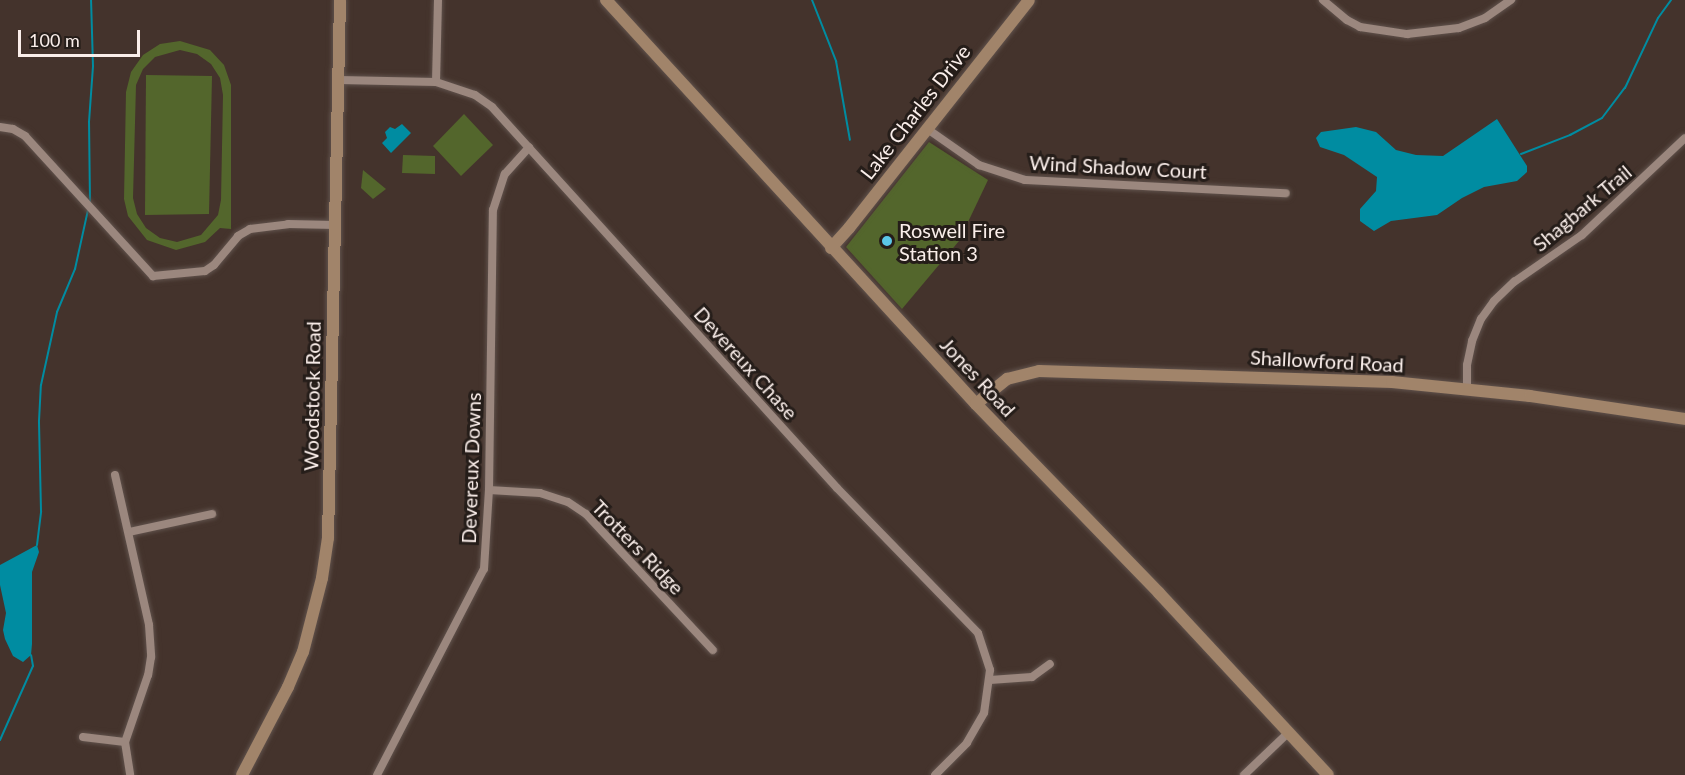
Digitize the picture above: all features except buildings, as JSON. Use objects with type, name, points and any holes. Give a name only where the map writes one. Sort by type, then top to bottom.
[{"type":"street","name":"Woodstock Road","points":[[242,775],[288,687],[303,652],[322,578],[328,538],[340,0]]},
{"type":"street","points":[[436,82],[438,0]]},
{"type":"street","name":"Jones Road","points":[[606,0],[976,404],[1159,593],[1328,775]]},
{"type":"street","name":"Lake Charles Drive","points":[[831,248],[1029,0]]},
{"type":"street","points":[[1323,0],[1347,20],[1360,27],[1407,34],[1459,28],[1485,18],[1511,0]]},
{"type":"street","name":"Devereux Chase","points":[[339,80],[436,82],[475,95],[492,107],[837,488],[978,633],[987,656],[990,680],[987,704],[978,727],[967,743],[935,775]]},
{"type":"street","points":[[0,127],[13,129],[24,136],[153,276],[205,271],[214,265],[238,236],[250,229],[288,224],[336,225]]},
{"type":"street","name":"Wind Shadow Court","points":[[926,128],[979,165],[1025,180],[1286,192]]},
{"type":"street","name":"Shagbark Trail","points":[[1467,389],[1467,365],[1472,341],[1481,319],[1496,298],[1514,282],[1582,235],[1685,138]]},
{"type":"street","name":"Devereux Downs","points":[[377,775],[484,568],[489,490],[493,210],[505,174],[529,147]]},
{"type":"street","name":"Shallowford Road","points":[[976,404],[1007,379],[1039,371],[1322,378],[1467,389],[1685,419]]},
{"type":"street","points":[[115,475],[149,626],[151,657],[148,675],[124,742],[130,775]]},
{"type":"street","name":"Trotters Ridge","points":[[489,490],[540,493],[568,502],[586,514],[713,650]]},
{"type":"street","points":[[129,532],[212,514]]},
{"type":"street","points":[[990,680],[1032,677],[1050,664]]},
{"type":"street","points":[[1244,775],[1289,732]]},
{"type":"street","points":[[83,737],[124,742]]},
{"type":"green space","points":[[180,41],[210,50],[224,65],[231,85],[231,229],[220,228],[205,242],[176,250],[147,240],[128,216],[124,199],[126,92],[131,72],[143,55],[160,44]],"holes":[[[180,50],[197,54],[211,64],[220,78],[223,95],[221,200],[218,215],[201,235],[177,242],[160,238],[146,228],[137,214],[133,198],[136,85],[143,69],[155,57]]]},
{"type":"green space","points":[[146,75],[212,76],[209,214],[145,215]]},
{"type":"green space","points":[[464,114],[493,145],[461,176],[433,146]]},
{"type":"green space","points":[[929,142],[988,180],[959,241],[902,309],[846,247]]},
{"type":"green space","points":[[403,155],[435,156],[435,174],[402,173]]},
{"type":"green space","points":[[363,170],[386,189],[373,199],[361,188]]},
{"type":"water","points":[[1497,119],[1527,166],[1527,172],[1517,181],[1484,187],[1462,198],[1437,215],[1391,221],[1374,231],[1360,221],[1360,209],[1376,191],[1377,177],[1344,155],[1320,147],[1316,138],[1321,132],[1356,127],[1376,132],[1396,150],[1416,155],[1443,156]]},
{"type":"water","points":[[402,124],[411,133],[391,153],[382,143],[387,138],[385,132],[390,127],[395,129]]},
{"type":"water","points":[[37,545],[39,552],[32,572],[31,655],[23,662],[13,656],[5,639],[3,630],[6,613],[0,585],[0,565]]},
{"type":"waterway","points":[[90,202],[89,122],[93,66],[91,0]]},
{"type":"waterway","points":[[812,0],[836,61],[850,140]]},
{"type":"waterway","points":[[1521,154],[1570,135],[1602,118],[1625,88],[1658,18],[1671,0]]},
{"type":"waterway","points":[[37,545],[41,511],[39,421],[41,385],[57,312],[75,269],[88,210]]},
{"type":"waterway","points":[[0,740],[33,666],[31,655]]},
{"type":"place","name":"Roswell Fire Station 3","points":[[887,241]]}]
